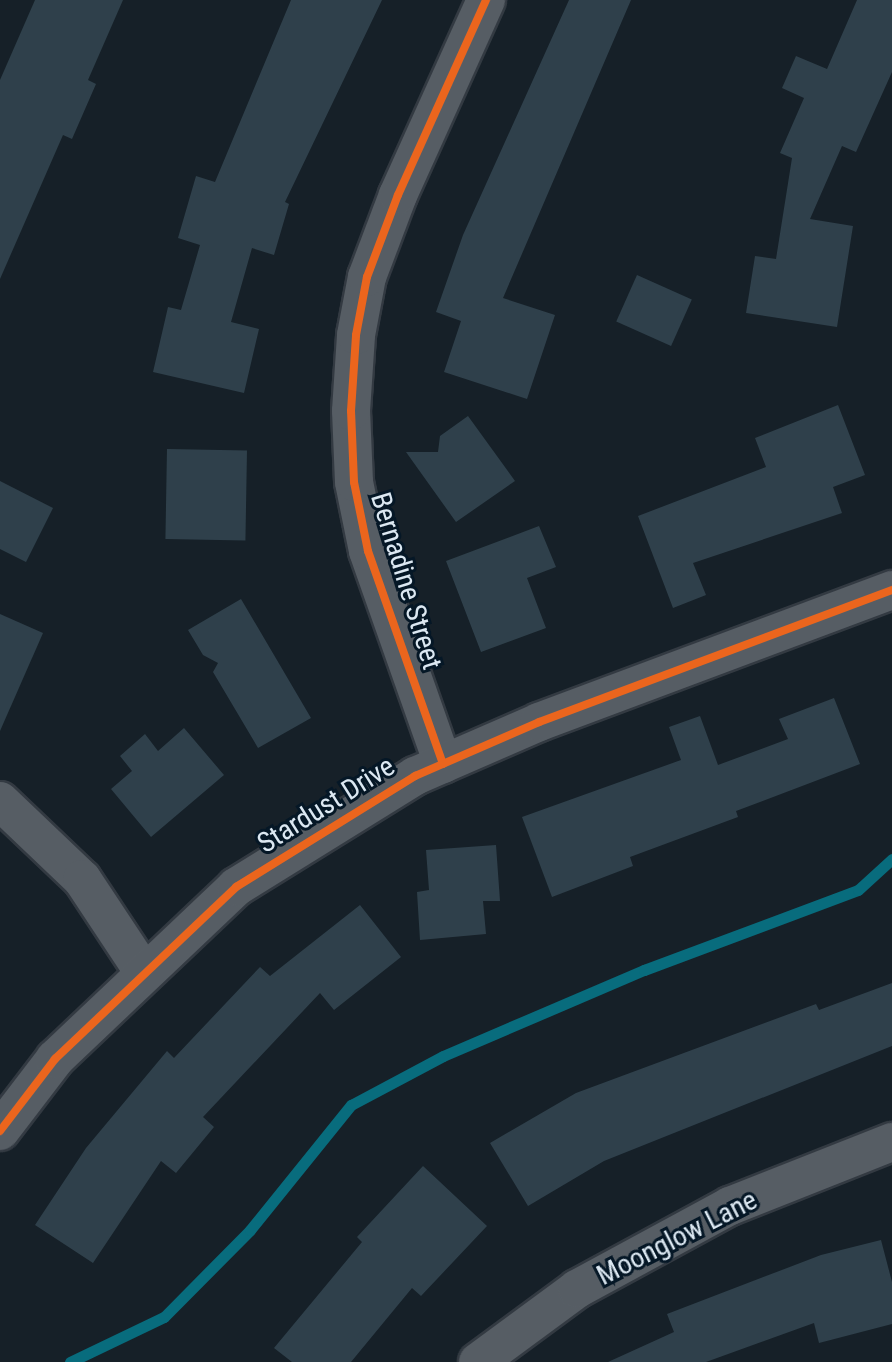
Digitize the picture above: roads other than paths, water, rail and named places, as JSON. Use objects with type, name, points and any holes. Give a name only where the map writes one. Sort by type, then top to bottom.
[{"type":"street","name":"Bernadine Street","points":[[443,764],[368,551],[354,482],[351,411],[356,335],[367,277],[398,195],[486,0]]},
{"type":"street","name":"Stardust Drive","points":[[0,1131],[55,1059],[143,971],[236,887],[415,776],[539,722],[892,590]]},
{"type":"street","points":[[0,801],[82,879],[143,971]]},
{"type":"street","name":"Moonglow Lane","points":[[478,1362],[577,1289],[730,1206],[892,1142]]},
{"type":"waterway","points":[[70,1362],[164,1317],[250,1230],[351,1105],[443,1056],[644,970],[858,890],[892,859]]}]
